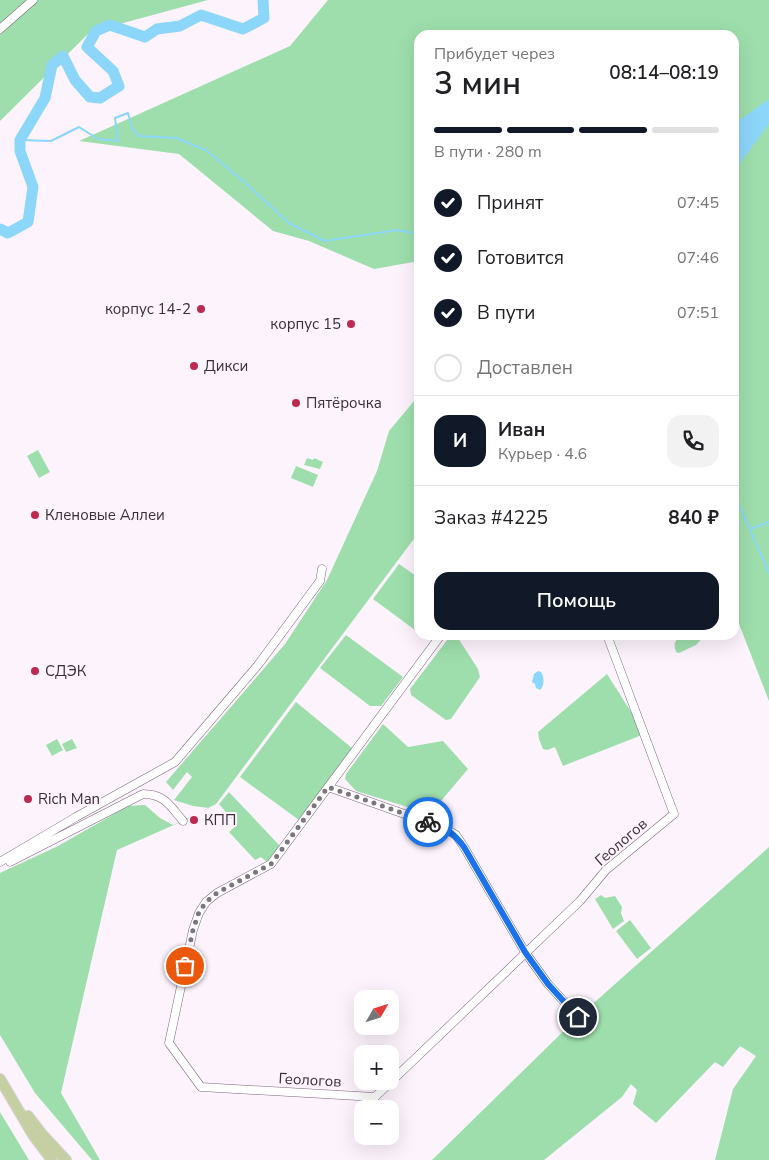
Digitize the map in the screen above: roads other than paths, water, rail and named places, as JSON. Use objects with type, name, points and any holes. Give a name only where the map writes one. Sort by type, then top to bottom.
[{"type":"main road","points":[[0,1079],[33,1136],[52,1160]]},
{"type":"main road","points":[[6,1089],[40,1133],[66,1160]]},
{"type":"street","points":[[0,29],[34,0]]},
{"type":"street","points":[[0,862],[84,812],[175,762],[258,665],[320,581],[322,569]]},
{"type":"street","name":"Геологов","points":[[437,640],[271,864],[217,893],[206,902],[199,912],[193,930],[169,1043],[201,1087],[375,1097],[580,901],[606,870],[674,814],[609,640]]},
{"type":"street","points":[[328,787],[444,828],[456,835],[525,952],[548,984],[578,1017]]},
{"type":"street","points":[[8,858],[10,862],[143,794],[154,794],[162,798],[183,821]]},
{"type":"water","points":[[769,99],[769,124],[739,164],[739,120]]},
{"type":"water","points":[[538,671],[541,672],[543,678],[543,686],[540,690],[532,682],[534,674]]},
{"type":"waterway","points":[[0,229],[8,233],[28,222],[33,187],[20,151],[20,140],[45,98],[52,65],[63,56],[75,80],[90,97],[100,98],[119,86],[113,71],[87,47],[96,31],[110,25],[145,37],[157,29],[180,26],[201,15],[243,29],[264,18],[263,0]]},
{"type":"waterway","points":[[20,140],[51,141],[79,127],[98,139],[118,141],[115,118],[128,113],[132,128],[139,136],[176,138],[206,150],[289,223],[325,241],[397,230],[414,233]]},
{"type":"waterway","points":[[739,504],[769,573]]},
{"type":"waterway","points":[[750,529],[769,522]]},
{"type":"place","name":"корпус 14-2","points":[[201,309]]},
{"type":"place","name":"корпус 15","points":[[351,324]]},
{"type":"place","name":"Дикси","points":[[194,366]]},
{"type":"place","name":"Пятёрочка","points":[[296,403]]},
{"type":"place","name":"Кленовые Аллеи","points":[[35,515]]},
{"type":"place","name":"СДЭК","points":[[35,671]]},
{"type":"place","name":"Rich Man","points":[[28,799]]},
{"type":"place","name":"КПП","points":[[194,820]]}]
